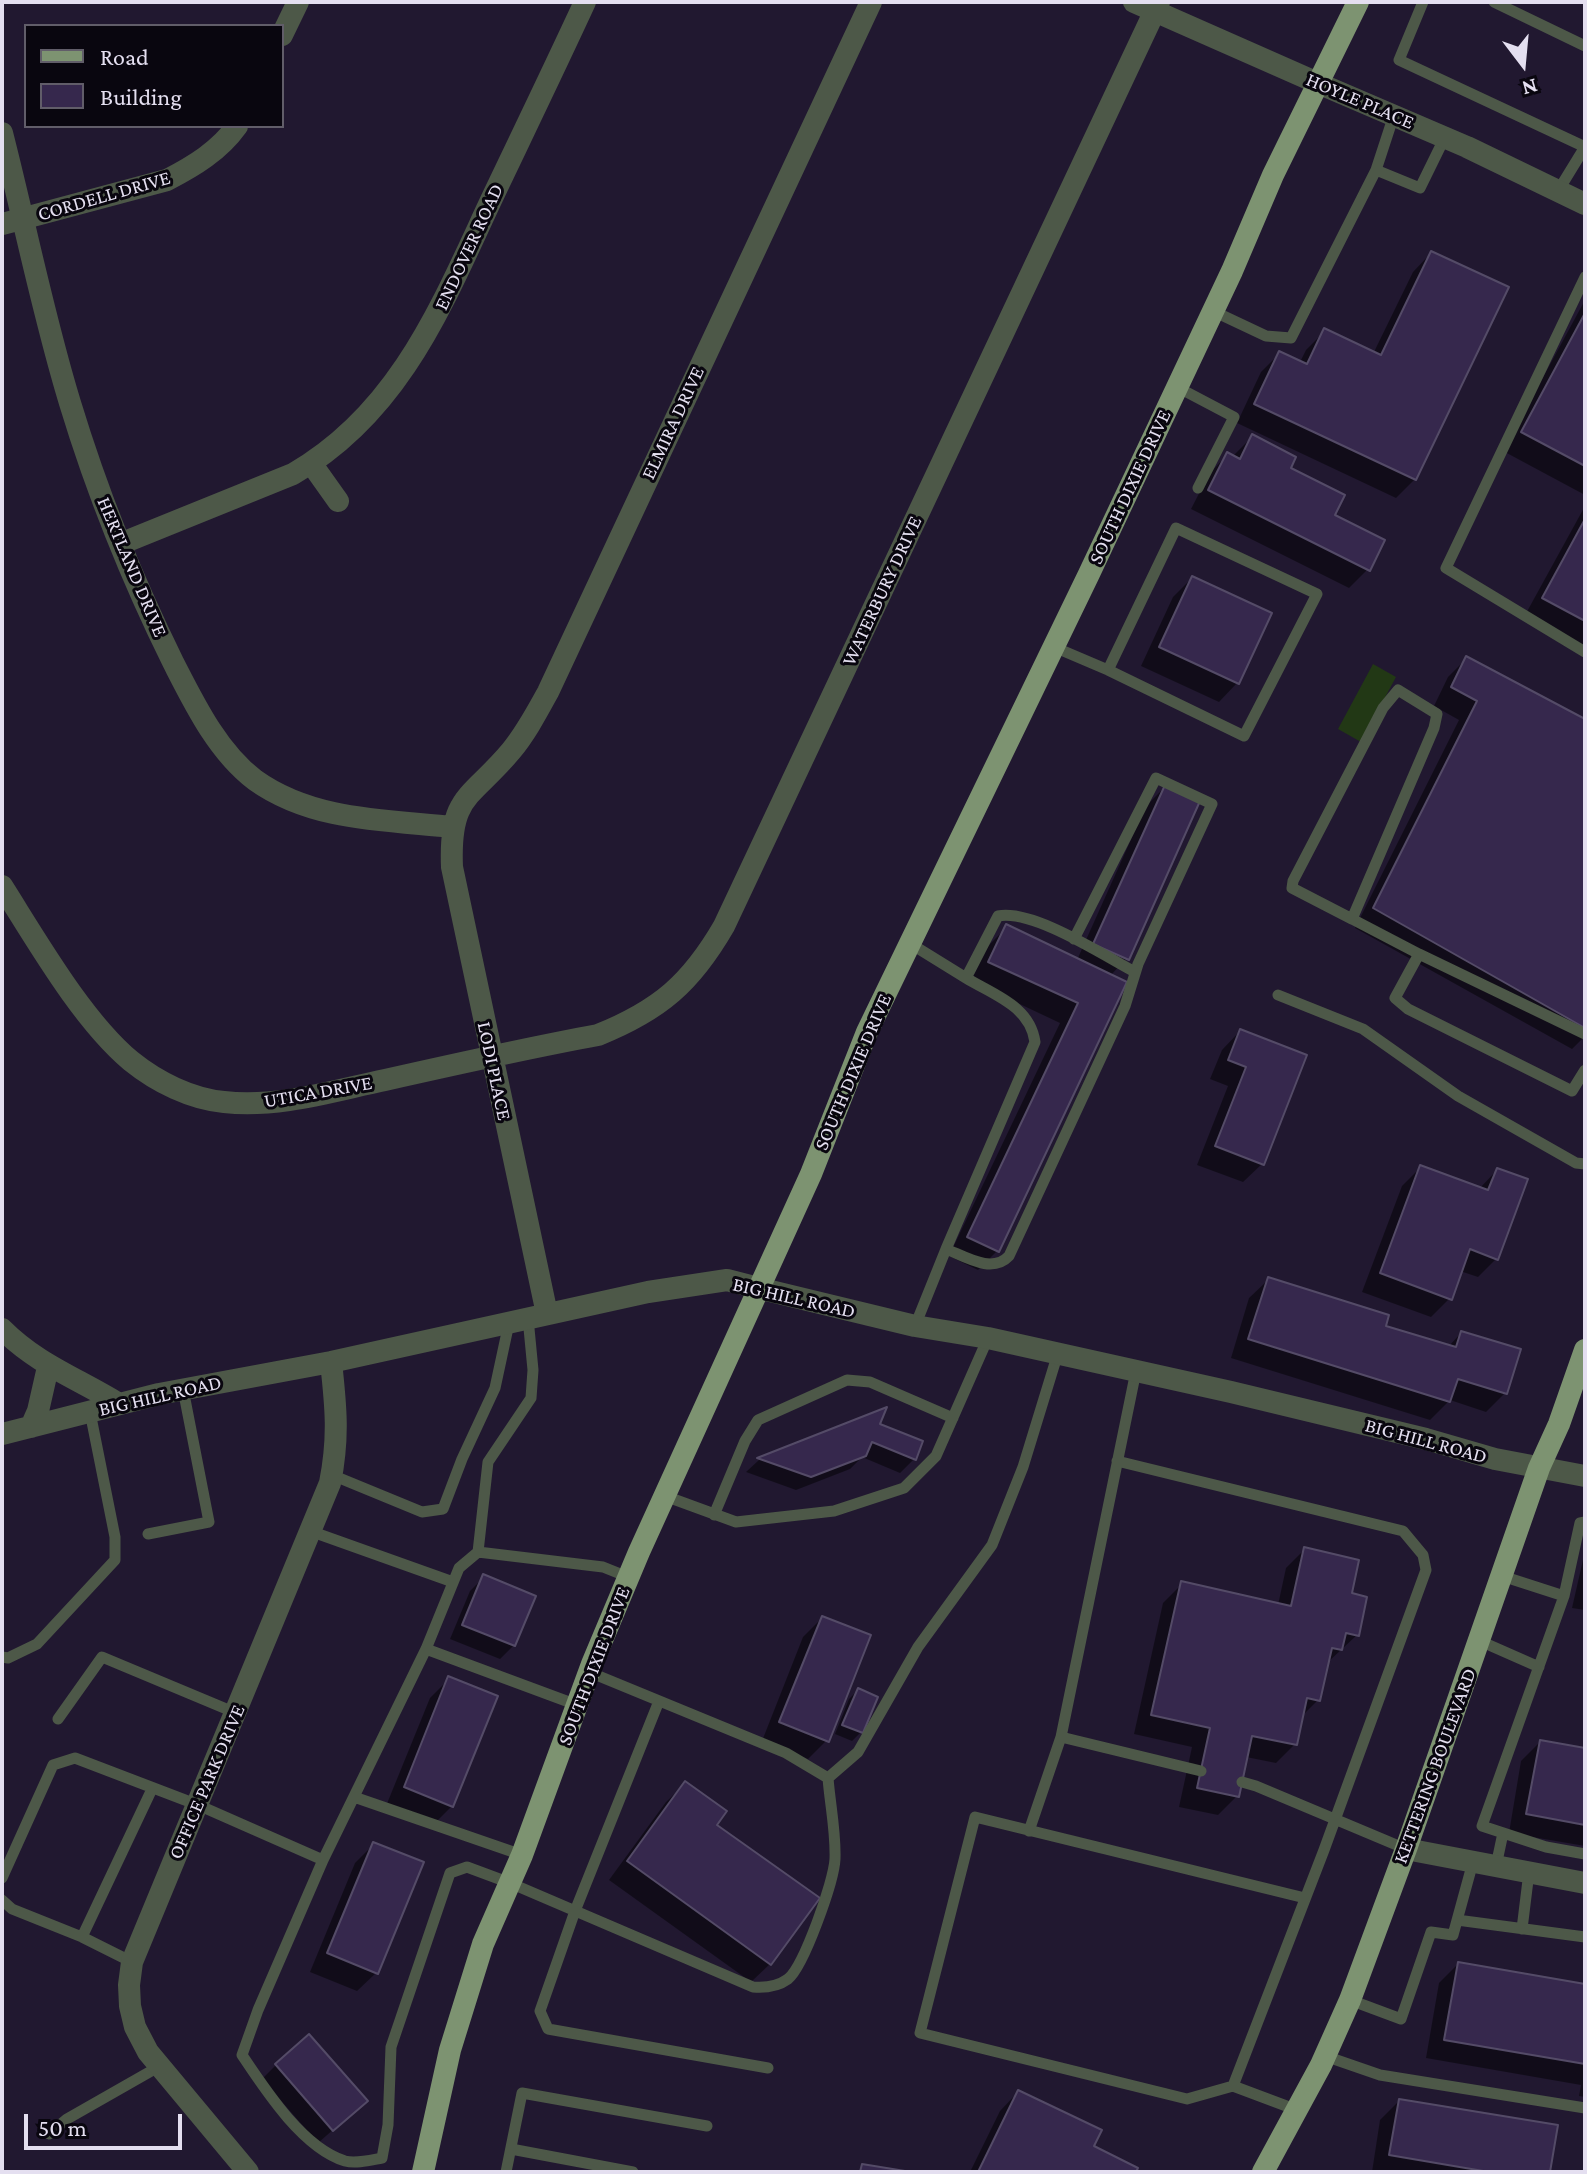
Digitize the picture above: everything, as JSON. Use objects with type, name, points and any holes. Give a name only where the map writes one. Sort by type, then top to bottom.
[{"type":"main road","name":"SOUTH DIXIE DRIVE","points":[[423,2172],[450,2050],[483,1944],[522,1855],[589,1672],[628,1577],[811,1174],[867,1032],[1054,647],[1213,311],[1284,151],[1320,84],[1358,2]]},
{"type":"main road","name":"KETTERING BOULEVARD","points":[[1263,2172],[1325,2056],[1350,2000],[1539,1468],[1559,1424],[1585,1350]]},
{"type":"street","points":[[284,31],[298,2]]},
{"type":"street","name":"ENDOVER ROAD","points":[[120,544],[293,474],[352,430],[396,382],[445,300],[585,2]]},
{"type":"street","name":"ELMIRA DRIVE","points":[[453,827],[458,810],[471,791],[513,749],[548,692],[871,2]]},
{"type":"street","name":"HOYLE PLACE","points":[[1149,5],[1320,84],[1445,137],[1585,204]]},
{"type":"street","name":"WATERBURY DRIVE","points":[[491,1056],[598,1035],[632,1021],[664,1001],[691,977],[709,952],[724,926],[1149,5]]},
{"type":"street","name":"CORDELL DRIVE","points":[[13,222],[167,180],[213,152],[235,128]]},
{"type":"street","name":"HERTLAND DRIVE","points":[[2,133],[13,222],[70,402],[120,544],[154,624],[188,691],[219,742],[255,780],[284,798],[334,814],[453,827]]},
{"type":"street","points":[[311,463],[338,501]]},
{"type":"street","name":"LODI PLACE","points":[[453,827],[452,867],[491,1056],[528,1319]]},
{"type":"street","name":"UTICA DRIVE","points":[[2,886],[45,954],[104,1034],[131,1061],[186,1093],[220,1102],[280,1103],[491,1056]]},
{"type":"street","name":"BIG HILL ROAD","points":[[2,1434],[183,1389],[331,1362],[648,1292],[727,1280],[915,1326],[988,1338],[1231,1392],[1539,1468],[1585,1476]]},
{"type":"street","points":[[2,1329],[48,1367],[85,1383],[119,1404]]},
{"type":"street","name":"OFFICE PARK DRIVE","points":[[240,2169],[148,2052],[135,2027],[129,1985],[132,1962],[332,1475],[338,1425],[331,1362]]},
{"type":"street","points":[[31,1427],[48,1367]]},
{"type":"street","points":[[1406,1849],[1585,1883]]},
{"type":"lane","points":[[1423,2],[1399,60],[1585,147],[1558,191]]},
{"type":"lane","points":[[1494,2],[1585,46]]},
{"type":"lane","points":[[1213,311],[1266,336],[1291,338],[1376,170],[1394,115]]},
{"type":"lane","points":[[1376,170],[1420,188],[1445,137]]},
{"type":"lane","points":[[1585,277],[1446,568],[1585,652]]},
{"type":"lane","points":[[1177,387],[1234,417],[1198,488]]},
{"type":"lane","points":[[1054,647],[1244,736],[1317,594],[1176,528],[1108,670]]},
{"type":"lane","points":[[1352,919],[1434,728],[1437,714],[1398,690],[1383,708],[1292,888],[1419,954],[1585,1034]]},
{"type":"lane","points":[[946,1249],[992,1266],[1002,1263],[1009,1256],[1125,1006],[1135,972],[1212,804],[1156,778],[1074,939]]},
{"type":"lane","points":[[966,978],[998,916],[1018,915],[1074,939],[1135,972]]},
{"type":"lane","points":[[911,944],[1018,1008],[1029,1020],[1035,1042],[915,1326]]},
{"type":"lane","points":[[1419,954],[1395,998],[1408,1009],[1572,1091],[1585,1070]]},
{"type":"lane","points":[[1278,995],[1363,1029],[1458,1096],[1576,1163],[1585,1164]]},
{"type":"lane","points":[[332,1475],[422,1512],[443,1509],[462,1459],[528,1319]]},
{"type":"lane","points":[[528,1319],[533,1370],[531,1398],[488,1462],[478,1552],[459,1568],[426,1649],[323,1860],[258,2010],[242,2055],[266,2091],[319,2150],[348,2162],[382,2158],[388,2125],[391,2047],[450,1873],[467,1867],[753,1987],[766,1988],[780,1984],[791,1977],[821,1914],[835,1860],[828,1778]]},
{"type":"lane","points":[[665,1496],[736,1522],[834,1511],[904,1488],[936,1456],[988,1338]]},
{"type":"lane","points":[[828,1778],[858,1752],[918,1647],[992,1545],[1023,1467],[1058,1353]]},
{"type":"lane","points":[[1029,1831],[1061,1737],[1136,1371]]},
{"type":"lane","points":[[714,1515],[745,1441],[758,1420],[847,1380],[870,1382],[953,1418]]},
{"type":"lane","points":[[148,1534],[209,1522],[183,1389]]},
{"type":"lane","points":[[2,1657],[8,1658],[37,1644],[115,1560],[115,1537],[90,1412]]},
{"type":"lane","points":[[1117,1461],[1403,1531],[1423,1555],[1426,1570],[1336,1818],[1233,2086]]},
{"type":"lane","points":[[1585,1522],[1580,1523],[1564,1596],[1482,1826],[1546,1847],[1585,1854]]},
{"type":"lane","points":[[310,1531],[453,1582]]},
{"type":"lane","points":[[478,1552],[603,1567],[628,1577]]},
{"type":"lane","points":[[1502,1576],[1564,1596]]},
{"type":"lane","points":[[1480,1641],[1539,1667]]},
{"type":"lane","points":[[426,1649],[577,1705]]},
{"type":"lane","points":[[58,1719],[102,1657],[236,1713]]},
{"type":"lane","points":[[589,1672],[786,1753],[828,1778]]},
{"type":"lane","points":[[659,1701],[575,1911],[540,2011],[548,2029],[768,2068]]},
{"type":"lane","points":[[1061,1737],[1201,1771]]},
{"type":"lane","points":[[2,1878],[53,1765],[75,1758],[198,1805],[323,1860]]},
{"type":"lane","points":[[1242,1782],[1406,1849]]},
{"type":"lane","points":[[82,1937],[152,1789]]},
{"type":"lane","points":[[354,1797],[522,1855]]},
{"type":"lane","points":[[1297,2110],[1233,2086],[1187,2099],[920,2033],[975,1817],[1305,1898]]},
{"type":"lane","points":[[1496,1866],[1503,1833]]},
{"type":"lane","points":[[1350,2000],[1401,2019],[1431,1932],[1453,1935],[1473,1862]]},
{"type":"lane","points":[[1522,1929],[1529,1872]]},
{"type":"lane","points":[[2,1900],[12,1909],[82,1937],[132,1962]]},
{"type":"lane","points":[[1457,1920],[1585,1937]]},
{"type":"lane","points":[[1325,2056],[1380,2075],[1585,2108]]},
{"type":"lane","points":[[49,2134],[67,2119],[160,2066]]},
{"type":"lane","points":[[506,2172],[522,2093],[707,2126]]},
{"type":"lane","points":[[511,2149],[633,2172]]},
{"type":"green space","points":[[1373,664],[1396,677],[1361,742],[1338,729]]},
{"type":"building","points":[[1431,251],[1509,287],[1416,480],[1254,404],[1279,351],[1307,364],[1324,328],[1381,355]]},
{"type":"building","points":[[1585,313],[1585,466],[1521,432]]},
{"type":"building","points":[[1252,434],[1296,457],[1291,468],[1345,495],[1335,515],[1385,540],[1370,571],[1208,490],[1227,452],[1240,459]]},
{"type":"building","points":[[1585,519],[1585,621],[1542,598]]},
{"type":"building","points":[[1192,576],[1272,613],[1239,684],[1159,647]]},
{"type":"building","points":[[1466,656],[1585,719],[1585,1028],[1373,908],[1477,701],[1451,687]]},
{"type":"building","points":[[1165,785],[1200,801],[1129,960],[1093,944]]},
{"type":"building","points":[[1006,924],[1127,982],[999,1252],[967,1237],[1078,1003],[988,962]]},
{"type":"building","points":[[1240,1029],[1307,1055],[1264,1165],[1215,1146],[1246,1067],[1228,1060]]},
{"type":"building","points":[[1420,1165],[1488,1190],[1497,1168],[1528,1179],[1498,1260],[1470,1249],[1452,1300],[1380,1273]]},
{"type":"building","points":[[1268,1277],[1389,1315],[1386,1326],[1456,1347],[1461,1331],[1521,1349],[1507,1394],[1458,1379],[1450,1402],[1248,1339]]},
{"type":"building","points":[[887,1407],[880,1424],[923,1441],[916,1460],[872,1442],[866,1456],[811,1477],[757,1458]]},
{"type":"building","points":[[1304,1547],[1359,1560],[1352,1593],[1367,1597],[1359,1636],[1346,1633],[1342,1650],[1332,1648],[1320,1701],[1307,1698],[1297,1745],[1252,1736],[1239,1797],[1197,1788],[1210,1728],[1151,1715],[1181,1581],[1291,1606]]},
{"type":"building","points":[[483,1574],[536,1596],[515,1646],[462,1625]]},
{"type":"building","points":[[822,1616],[871,1635],[829,1742],[779,1722]]},
{"type":"building","points":[[448,1676],[498,1696],[453,1807],[404,1787]]},
{"type":"building","points":[[858,1688],[878,1697],[863,1733],[842,1725]]},
{"type":"building","points":[[1540,1740],[1585,1748],[1585,1825],[1526,1814]]},
{"type":"building","points":[[685,1781],[727,1811],[717,1825],[820,1898],[771,1965],[627,1861]]},
{"type":"building","points":[[373,1842],[424,1862],[378,1974],[327,1953]]},
{"type":"building","points":[[1458,1962],[1585,1984],[1585,2064],[1444,2040]]},
{"type":"building","points":[[309,2034],[368,2101],[333,2131],[275,2064]]},
{"type":"building","points":[[1018,2090],[1102,2130],[1094,2146],[1138,2168],[1136,2172],[978,2172]]},
{"type":"building","points":[[1399,2099],[1558,2125],[1550,2172],[1489,2172],[1389,2155]]},
{"type":"building","points":[[862,2164],[911,2172],[860,2172]]}]
